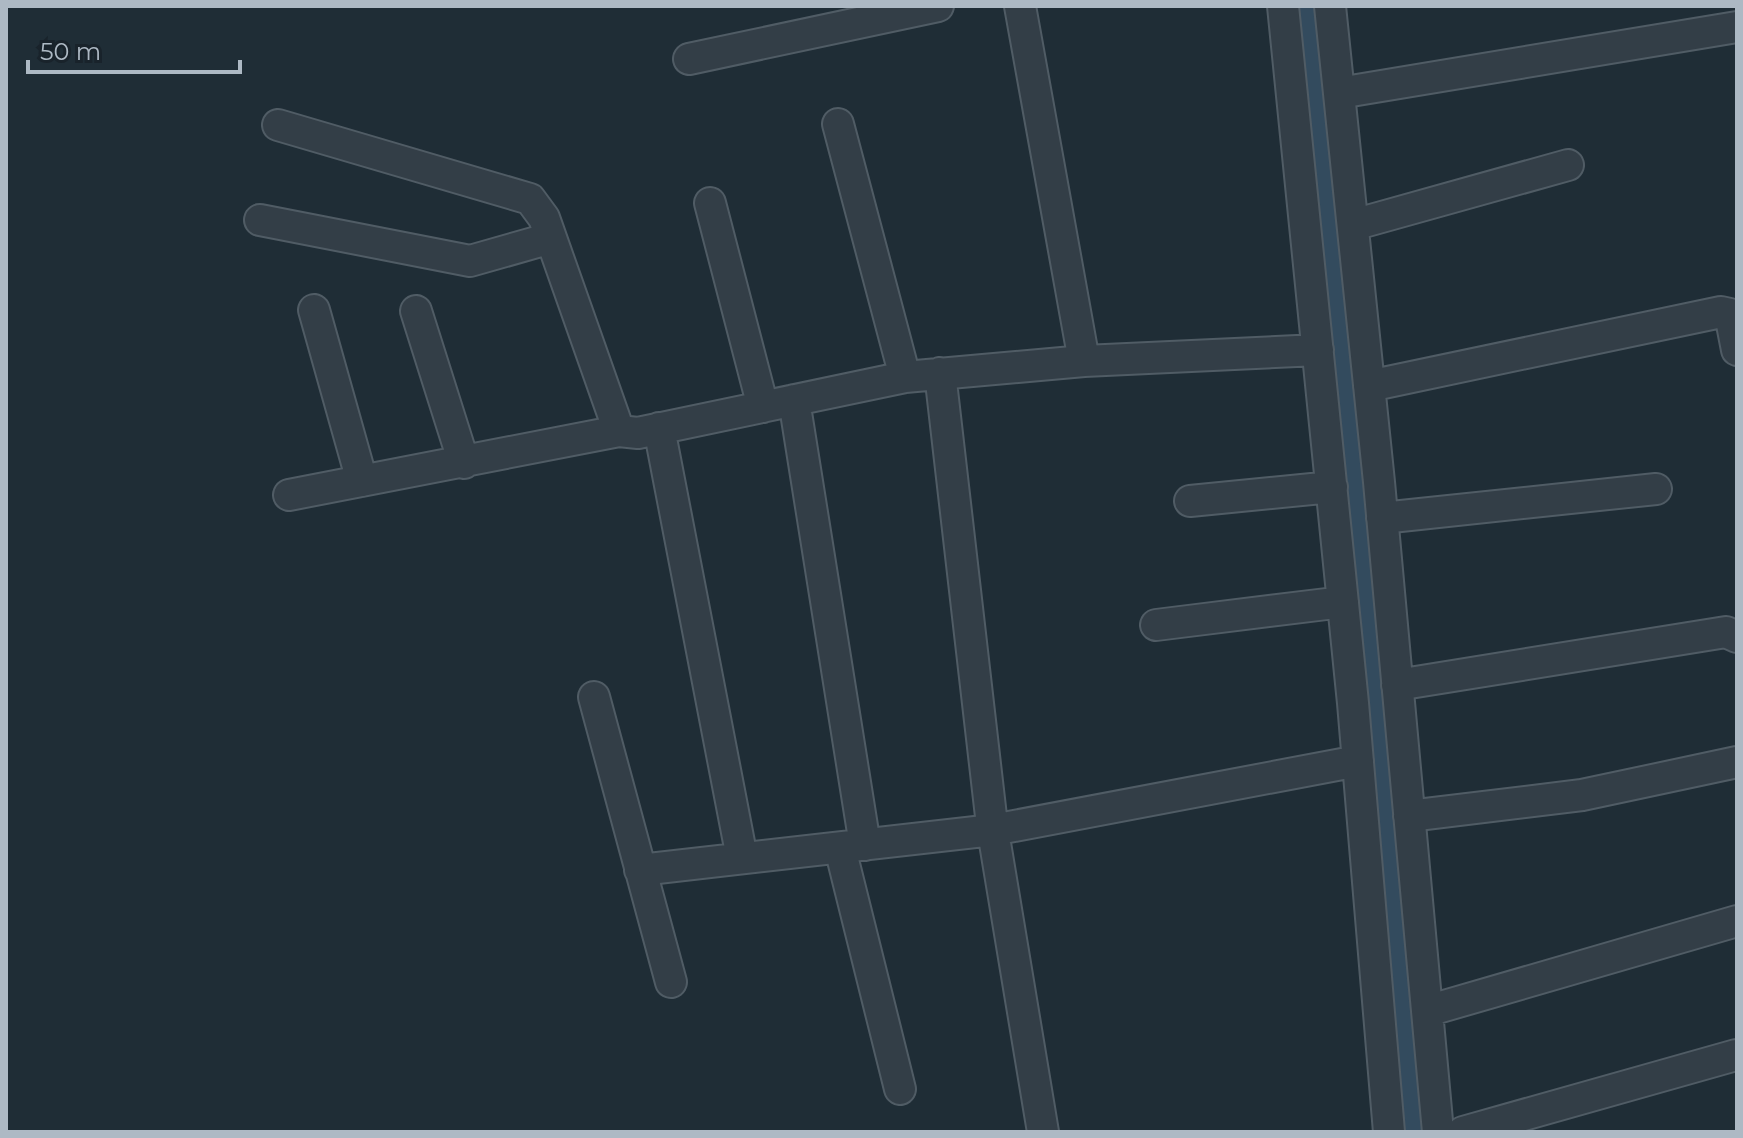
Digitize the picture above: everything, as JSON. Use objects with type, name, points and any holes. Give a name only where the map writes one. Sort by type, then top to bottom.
[{"type":"street","points":[[689,59],[826,18],[938,6]]},
{"type":"street","points":[[1020,6],[1084,361]]},
{"type":"street","points":[[1283,6],[1358,761],[1389,1132]]},
{"type":"street","points":[[1330,6],[1382,518],[1438,1132]]},
{"type":"street","points":[[1339,93],[1737,27]]},
{"type":"street","points":[[838,124],[905,377]]},
{"type":"street","points":[[278,125],[530,199],[544,218],[619,431]]},
{"type":"street","points":[[1353,225],[1568,165]]},
{"type":"street","points":[[710,203],[763,407]]},
{"type":"street","points":[[260,220],[470,261],[551,238]]},
{"type":"street","points":[[314,310],[362,481]]},
{"type":"street","points":[[416,311],[464,463]]},
{"type":"street","points":[[1369,386],[1721,312],[1734,314],[1737,350]]},
{"type":"street","points":[[289,495],[619,431],[638,433],[905,377],[1084,361],[1318,350]]},
{"type":"street","points":[[940,373],[993,830],[1043,1132]]},
{"type":"street","points":[[794,400],[853,846],[900,1089]]},
{"type":"street","points":[[659,428],[742,858]]},
{"type":"street","points":[[1190,501],[1332,487]]},
{"type":"street","points":[[1382,518],[1656,489]]},
{"type":"street","points":[[1156,625],[1343,602]]},
{"type":"street","points":[[1397,685],[1726,632],[1737,637]]},
{"type":"street","points":[[594,697],[671,982]]},
{"type":"street","points":[[640,870],[993,830],[1358,761]]},
{"type":"street","points":[[1409,816],[1582,795],[1737,762]]},
{"type":"street","points":[[1427,1011],[1737,921]]},
{"type":"street","points":[[1463,1132],[1736,1055]]},
{"type":"waterway","points":[[1306,6],[1408,1132]]}]
